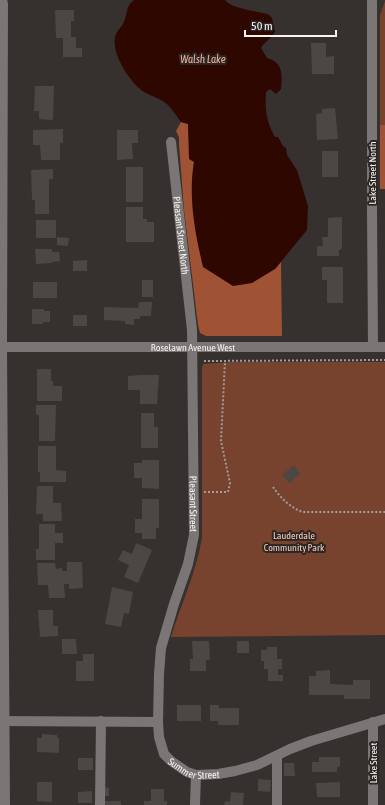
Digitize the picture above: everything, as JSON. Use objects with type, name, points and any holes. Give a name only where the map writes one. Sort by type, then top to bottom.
[{"type":"street","points":[[2,0],[1,347],[2,721],[4,805]]},
{"type":"street","name":"Lake Street North","points":[[372,0],[373,347]]},
{"type":"street","name":"Pleasant Street North","points":[[171,142],[192,330]]},
{"type":"street","name":"Pleasant Street","points":[[158,722],[161,648],[188,564],[194,535],[192,330]]},
{"type":"street","name":"Roselawn Avenue West","points":[[1,347],[385,347]]},
{"type":"street","name":"Summer Street","points":[[158,722],[160,741],[164,754],[178,766],[196,775],[218,774],[257,765],[290,749],[311,741],[385,719]]},
{"type":"street","points":[[2,721],[158,722]]},
{"type":"street","points":[[100,805],[101,721]]},
{"type":"street","name":"Lake Street","points":[[373,722],[373,805]]},
{"type":"street","points":[[277,756],[278,805]]},
{"type":"street","points":[[195,805],[196,775]]},
{"type":"path","points":[[192,361],[385,360]]},
{"type":"path","points":[[194,492],[228,492],[230,483],[222,441],[224,361]]},
{"type":"path","points":[[273,487],[284,500],[303,512],[385,512]]},
{"type":"green space","points":[[385,1],[385,125],[380,125],[380,15]]},
{"type":"green space","name":"Lauderdale Community Park","points":[[231,362],[385,362],[385,635],[171,637],[192,576],[202,538],[202,368],[203,364]]},
{"type":"shaded area","points":[[181,122],[188,124],[189,142],[194,162],[192,183],[275,269],[281,262],[282,336],[206,336],[200,333],[184,210],[179,137],[176,131]]},
{"type":"shaded area","points":[[380,125],[385,125],[385,189],[380,189]]},
{"type":"water","name":"Walsh Lake","points":[[134,0],[225,0],[233,6],[268,14],[272,18],[275,32],[261,48],[267,58],[273,60],[281,70],[281,89],[276,94],[270,89],[266,92],[267,115],[275,137],[278,137],[283,146],[286,148],[287,155],[297,170],[308,206],[307,230],[275,269],[252,283],[233,286],[203,267],[193,215],[192,175],[194,162],[189,159],[188,124],[181,122],[166,103],[138,88],[122,66],[115,49],[116,34],[125,21],[129,5]]},
{"type":"building","points":[[55,10],[74,10],[74,21],[71,21],[71,37],[76,37],[76,48],[82,48],[82,57],[63,57],[63,38],[56,38]]},
{"type":"building","points":[[311,43],[326,43],[326,57],[334,56],[334,74],[312,74]]},
{"type":"building","points":[[35,86],[54,86],[53,120],[39,119],[39,111],[34,111]]},
{"type":"building","points":[[335,108],[338,139],[317,140],[316,114],[322,113],[322,109]]},
{"type":"building","points":[[63,129],[63,143],[60,143],[60,160],[41,160],[40,145],[33,145],[33,130]]},
{"type":"building","points":[[117,130],[138,130],[138,143],[132,143],[133,159],[117,160]]},
{"type":"building","points":[[322,151],[338,151],[338,177],[322,177]]},
{"type":"building","points":[[126,167],[143,167],[143,202],[126,202]]},
{"type":"building","points":[[53,169],[53,179],[49,179],[49,214],[35,214],[35,200],[32,200],[31,170]]},
{"type":"building","points":[[126,207],[143,207],[143,219],[147,219],[147,222],[154,222],[154,242],[126,242]]},
{"type":"building","points":[[342,217],[342,249],[339,250],[339,256],[317,256],[317,246],[323,246],[322,237],[328,237],[328,218]]},
{"type":"building","points":[[36,220],[56,220],[56,238],[36,238]]},
{"type":"building","points":[[57,237],[69,238],[68,246],[57,245]]},
{"type":"building","points":[[35,249],[52,249],[52,252],[59,252],[60,261],[36,264]]},
{"type":"building","points":[[87,260],[87,271],[73,271],[73,261]]},
{"type":"building","points":[[322,267],[343,267],[343,303],[327,303],[327,280],[322,280]]},
{"type":"building","points":[[142,280],[153,280],[153,297],[142,297]]},
{"type":"building","points":[[33,282],[57,282],[57,298],[33,298]]},
{"type":"building","points":[[139,302],[152,302],[151,316],[140,316],[140,319],[134,319],[134,325],[125,324],[125,321],[104,320],[104,307],[138,308]]},
{"type":"building","points":[[32,309],[44,309],[44,311],[50,311],[50,322],[43,322],[43,324],[32,324]]},
{"type":"building","points":[[73,315],[87,315],[87,326],[73,326]]},
{"type":"building","points":[[37,369],[51,369],[51,381],[53,381],[53,386],[62,386],[62,401],[37,401]]},
{"type":"building","points":[[159,375],[157,404],[140,404],[140,390],[128,390],[128,376]]},
{"type":"building","points":[[36,405],[56,405],[55,441],[39,441],[39,415],[36,415]]},
{"type":"building","points":[[141,413],[154,413],[154,427],[158,427],[158,448],[141,448]]},
{"type":"building","points":[[38,446],[56,446],[56,470],[66,471],[66,482],[40,482],[40,472],[38,472]]},
{"type":"building","points":[[142,460],[159,460],[159,489],[142,488],[142,478],[134,478],[134,463],[142,463]]},
{"type":"building","points":[[294,465],[300,474],[289,483],[282,475]]},
{"type":"building","points":[[37,486],[53,486],[53,503],[61,503],[62,521],[43,521],[43,514],[36,514]]},
{"type":"building","points":[[142,499],[159,499],[159,528],[156,528],[156,539],[142,539],[142,533],[135,533],[135,519],[142,519]]},
{"type":"building","points":[[39,524],[55,524],[55,533],[63,533],[63,543],[55,543],[55,560],[36,560],[36,549],[39,549]]},
{"type":"building","points":[[136,543],[152,550],[138,583],[124,577],[129,565],[118,560],[123,550],[132,554]]},
{"type":"building","points":[[67,562],[82,562],[83,588],[69,589],[69,584],[64,584],[65,598],[49,598],[48,585],[38,585],[37,563],[55,563],[56,569],[62,568],[62,571],[67,571]]},
{"type":"building","points":[[112,587],[133,592],[129,614],[124,613],[121,627],[105,624]]},
{"type":"building","points":[[38,610],[53,610],[53,626],[58,626],[58,636],[40,637]]},
{"type":"building","points":[[62,639],[76,639],[77,654],[62,654]]},
{"type":"building","points":[[192,641],[209,641],[210,660],[206,660],[206,671],[190,671],[190,659],[193,659]]},
{"type":"building","points":[[237,641],[249,641],[249,653],[237,653]]},
{"type":"building","points":[[267,647],[277,647],[277,659],[282,659],[282,669],[278,669],[278,675],[283,675],[283,681],[268,681],[268,669],[264,669],[264,661],[261,661],[261,650],[267,650]]},
{"type":"building","points":[[83,654],[94,654],[94,681],[76,681],[76,661],[83,661]]},
{"type":"building","points":[[330,670],[330,684],[353,685],[353,680],[370,680],[370,699],[344,699],[344,695],[309,695],[309,676],[316,676],[316,671]]},
{"type":"building","points":[[177,705],[201,705],[201,721],[177,721]]},
{"type":"building","points":[[210,705],[219,705],[219,708],[239,708],[239,725],[218,725],[218,721],[210,721]]},
{"type":"building","points":[[42,734],[57,735],[57,738],[59,738],[59,753],[37,752],[37,738],[42,738]]},
{"type":"building","points":[[319,757],[340,757],[340,767],[337,767],[337,772],[312,772],[312,762],[319,762]]},
{"type":"building","points":[[78,758],[93,758],[93,770],[78,770]]},
{"type":"building","points":[[284,763],[294,763],[295,776],[284,776]]},
{"type":"building","points":[[258,779],[271,780],[270,792],[258,791]]},
{"type":"building","points":[[37,782],[52,782],[52,802],[37,801]]},
{"type":"building","points":[[340,782],[340,797],[317,797],[316,783]]},
{"type":"building","points":[[104,787],[109,788],[109,796],[104,796]]},
{"type":"building","points":[[151,789],[164,789],[164,801],[167,801],[167,805],[144,805],[144,801],[151,801]]},
{"type":"building","points":[[92,791],[92,803],[78,803],[78,792]]},
{"type":"building","points":[[231,792],[244,793],[243,805],[224,805],[225,801],[230,802]]},
{"type":"building","points":[[104,801],[121,801],[121,805],[104,805]]}]
